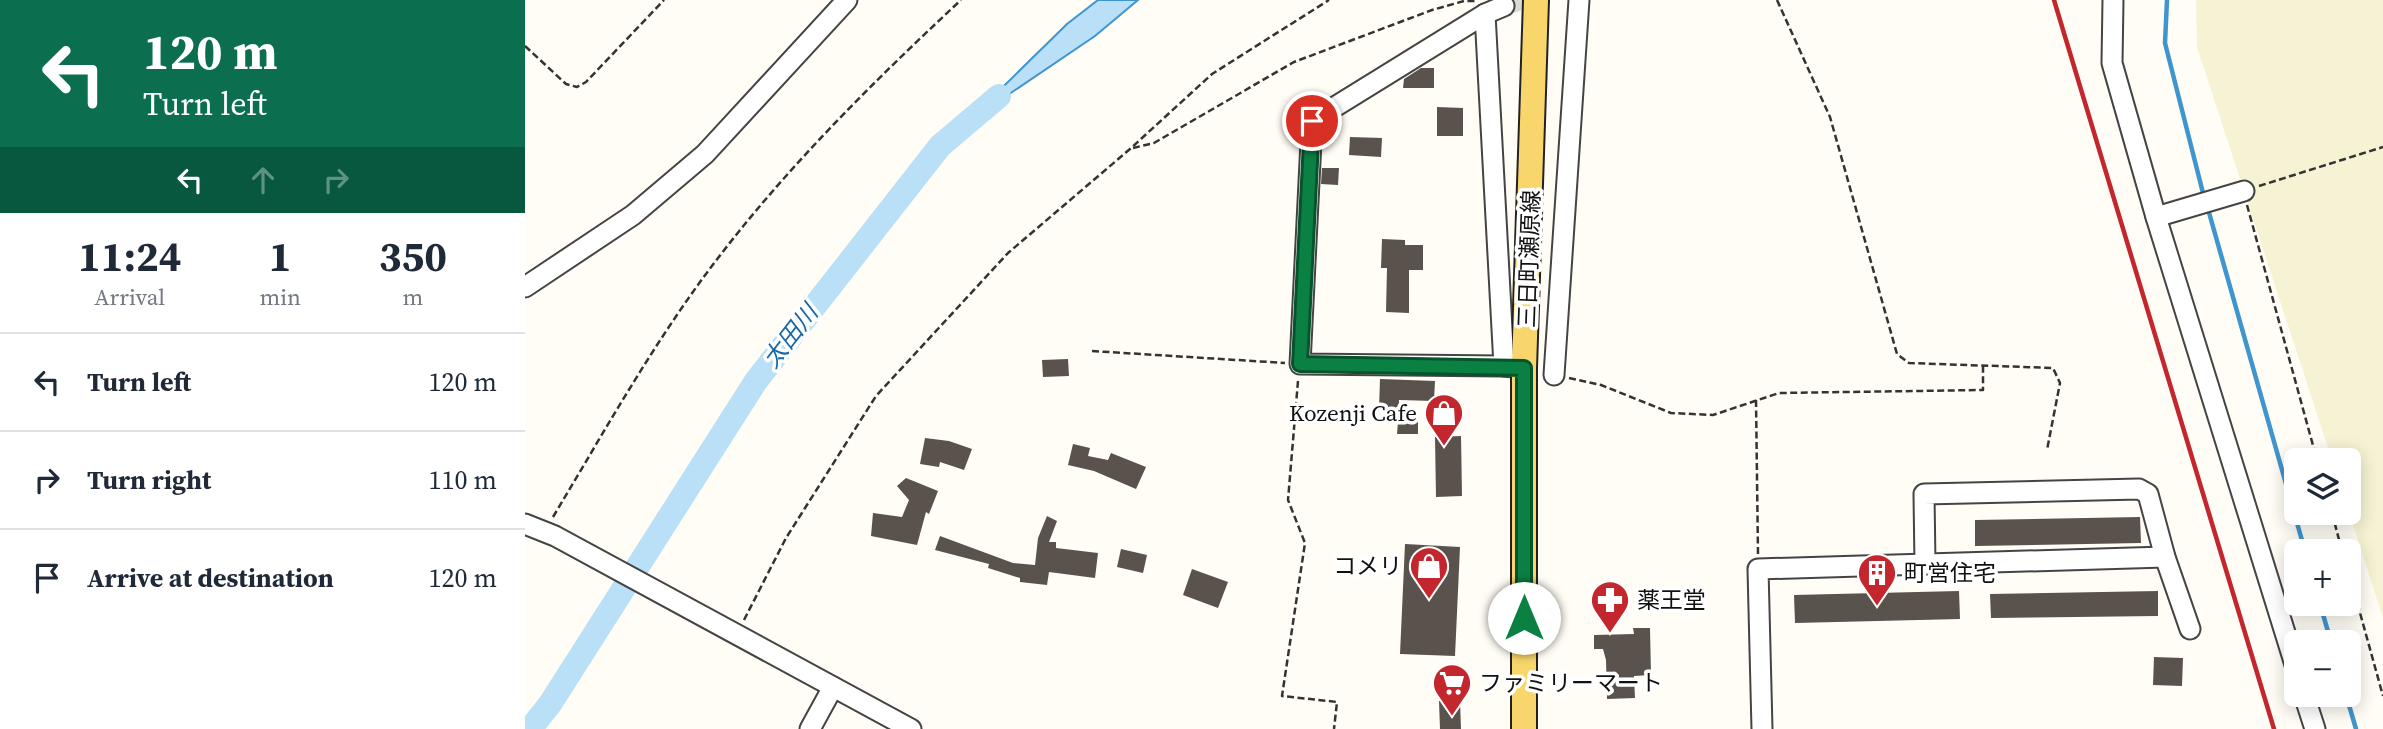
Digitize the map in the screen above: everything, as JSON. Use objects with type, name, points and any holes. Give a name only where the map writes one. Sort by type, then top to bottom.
[{"type":"main road","name":"三日町瀬原線","points":[[1524,729],[1514,367],[1537,0]]},
{"type":"street","points":[[525,287],[633,215],[705,154],[847,0]]},
{"type":"street","points":[[1554,375],[1579,0]]},
{"type":"street","points":[[2113,0],[2112,63],[2285,630]]},
{"type":"street","points":[[1485,14],[1514,367],[1300,364],[1312,121],[1485,14],[1504,6]]},
{"type":"street","points":[[2160,216],[2243,191]]},
{"type":"street","points":[[1925,564],[1924,494],[2139,489],[2148,494],[2165,557],[2190,629]]},
{"type":"street","points":[[525,524],[549,534],[911,729]]},
{"type":"street","points":[[1762,729],[1758,569],[2165,557]]},
{"type":"street","points":[[810,729],[833,687]]},
{"type":"street","points":[[2308,707],[2315,729]]},
{"type":"path","points":[[525,46],[566,84],[577,87],[586,82],[664,0]]},
{"type":"path","points":[[549,534],[660,342],[698,287],[772,193],[877,79],[961,0]]},
{"type":"path","points":[[734,634],[786,538],[876,397],[1007,253],[1130,149],[1212,74],[1329,0]]},
{"type":"path","points":[[1777,0],[1830,117],[1897,354],[1909,363],[2053,368],[2060,383],[2047,450]]},
{"type":"path","points":[[1130,149],[1154,143],[1294,62],[1464,1],[1478,2],[1485,14]]},
{"type":"path","points":[[2314,448],[2243,191],[2383,148]]},
{"type":"path","points":[[1092,351],[1300,364],[1289,500],[1305,542],[1282,696],[1337,702],[1334,729]]},
{"type":"path","points":[[1554,375],[1601,385],[1671,413],[1713,415],[1779,393],[1983,390],[1983,366]]},
{"type":"path","points":[[1756,400],[1758,569]]},
{"type":"path","points":[[2361,616],[2383,696]]},
{"type":"shaded area","points":[[2196,0],[2383,0],[2383,618],[2361,549],[2361,539],[2358,539],[2353,525],[2361,525],[2361,448],[2328,448],[2197,47]]},
{"type":"water","points":[[1098,0],[1138,0],[1095,36],[965,124],[1067,24]]},
{"type":"building","points":[[1421,68],[1434,68],[1434,88],[1403,88],[1404,79]]},
{"type":"building","points":[[1437,107],[1463,108],[1463,136],[1437,136]]},
{"type":"building","points":[[1350,137],[1382,138],[1381,157],[1349,155]]},
{"type":"building","points":[[1322,168],[1339,168],[1338,185],[1321,184]]},
{"type":"building","points":[[1382,239],[1405,240],[1405,245],[1423,245],[1423,270],[1409,270],[1409,313],[1386,312],[1387,268],[1381,268]]},
{"type":"building","points":[[1068,359],[1069,376],[1043,377],[1042,360]]},
{"type":"building","points":[[1380,379],[1435,381],[1434,401],[1399,400],[1399,410],[1379,409]]},
{"type":"building","points":[[1398,422],[1418,422],[1418,434],[1397,434]]},
{"type":"building","points":[[1461,436],[1462,496],[1436,497],[1435,437]]},
{"type":"building","points":[[925,438],[949,441],[972,449],[964,470],[940,462],[939,467],[920,464]]},
{"type":"building","points":[[1073,444],[1090,448],[1088,456],[1108,460],[1111,453],[1146,467],[1136,489],[1094,471],[1068,465]]},
{"type":"building","points":[[906,478],[938,491],[929,514],[926,512],[917,545],[871,536],[873,513],[902,517],[909,500],[897,486]]},
{"type":"building","points":[[1047,516],[1057,521],[1049,542],[1056,542],[1056,548],[1098,553],[1095,578],[1049,572],[1047,585],[1020,582],[1020,578],[988,568],[989,564],[935,550],[940,536],[1013,563],[1035,565],[1038,538]]},
{"type":"building","name":"町営住宅","points":[[2140,517],[2141,543],[1975,546],[1975,520]]},
{"type":"building","points":[[1405,544],[1460,547],[1455,656],[1400,654]]},
{"type":"building","points":[[1121,549],[1147,555],[1143,573],[1117,567]]},
{"type":"building","points":[[1192,569],[1228,582],[1218,608],[1183,595]]},
{"type":"building","name":"町営住宅","points":[[1959,591],[1960,619],[1795,623],[1794,595]]},
{"type":"building","name":"町営住宅","points":[[2158,591],[2158,616],[1991,618],[1990,594]]},
{"type":"building","points":[[1633,628],[1650,628],[1651,675],[1634,676],[1635,698],[1607,699],[1606,660],[1603,649],[1594,649],[1594,635],[1634,634]]},
{"type":"building","points":[[2154,657],[2183,658],[2182,686],[2153,685]]},
{"type":"building","points":[[1439,701],[1460,701],[1461,729],[1440,729]]},
{"type":"waterway","points":[[2167,0],[2165,43],[2204,197]]},
{"type":"waterway","name":"太田川","points":[[530,729],[550,704],[756,381],[940,146],[999,96]]},
{"type":"waterway","points":[[2208,209],[2302,539]]},
{"type":"waterway","points":[[2323,616],[2328,630]]},
{"type":"waterway","points":[[2350,707],[2356,729]]},
{"type":"tunnel","points":[[1504,6],[1523,0]]},
{"type":"railway","points":[[2054,0],[2274,729]]},
{"type":"place","name":"Kozenji Cafe","points":[[1444,447]]},
{"type":"place","name":"コメリ","points":[[1429,600]]},
{"type":"place","name":"町営住宅","points":[[1877,607]]},
{"type":"place","name":"薬王堂","points":[[1610,634]]},
{"type":"place","name":"ファミリーマート","points":[[1452,717]]},
{"type":"route","points":[[1312,121],[1300,364],[1524,368],[1524,618]]}]
